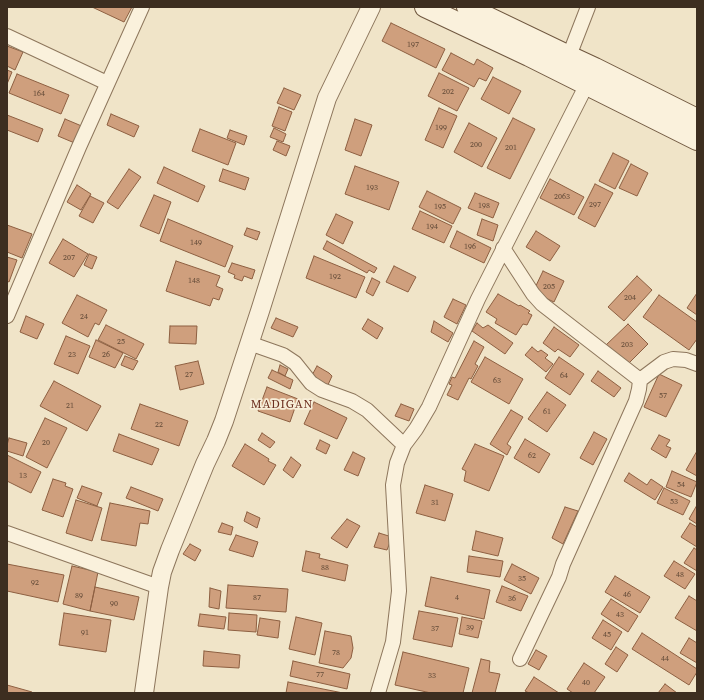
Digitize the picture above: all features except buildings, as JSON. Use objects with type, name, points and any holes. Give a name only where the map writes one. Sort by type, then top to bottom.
[{"type":"main road","points":[[425,7],[587,84],[697,140]]},
{"type":"main road","points":[[467,7],[697,119]]},
{"type":"street","points":[[7,316],[78,147],[142,7]]},
{"type":"street","points":[[144,693],[162,572],[216,441],[249,343],[327,98],[372,7]]},
{"type":"street","points":[[569,56],[588,7]]},
{"type":"street","points":[[7,36],[107,83]]},
{"type":"street","points":[[378,693],[393,642],[399,591],[393,485],[397,463],[404,445],[416,429],[429,406],[503,248],[587,84]]},
{"type":"street","points":[[503,248],[533,294],[542,304],[640,380]]},
{"type":"street","points":[[249,343],[283,355],[294,363],[311,383],[322,390],[352,400],[367,410],[404,445]]},
{"type":"street","points":[[520,659],[559,577],[563,564],[636,401],[640,380],[664,362],[673,359],[686,360],[697,364]]},
{"type":"street","points":[[7,533],[159,587]]},
{"type":"district","name":"MADIGAN","points":[[282,405]]}]
